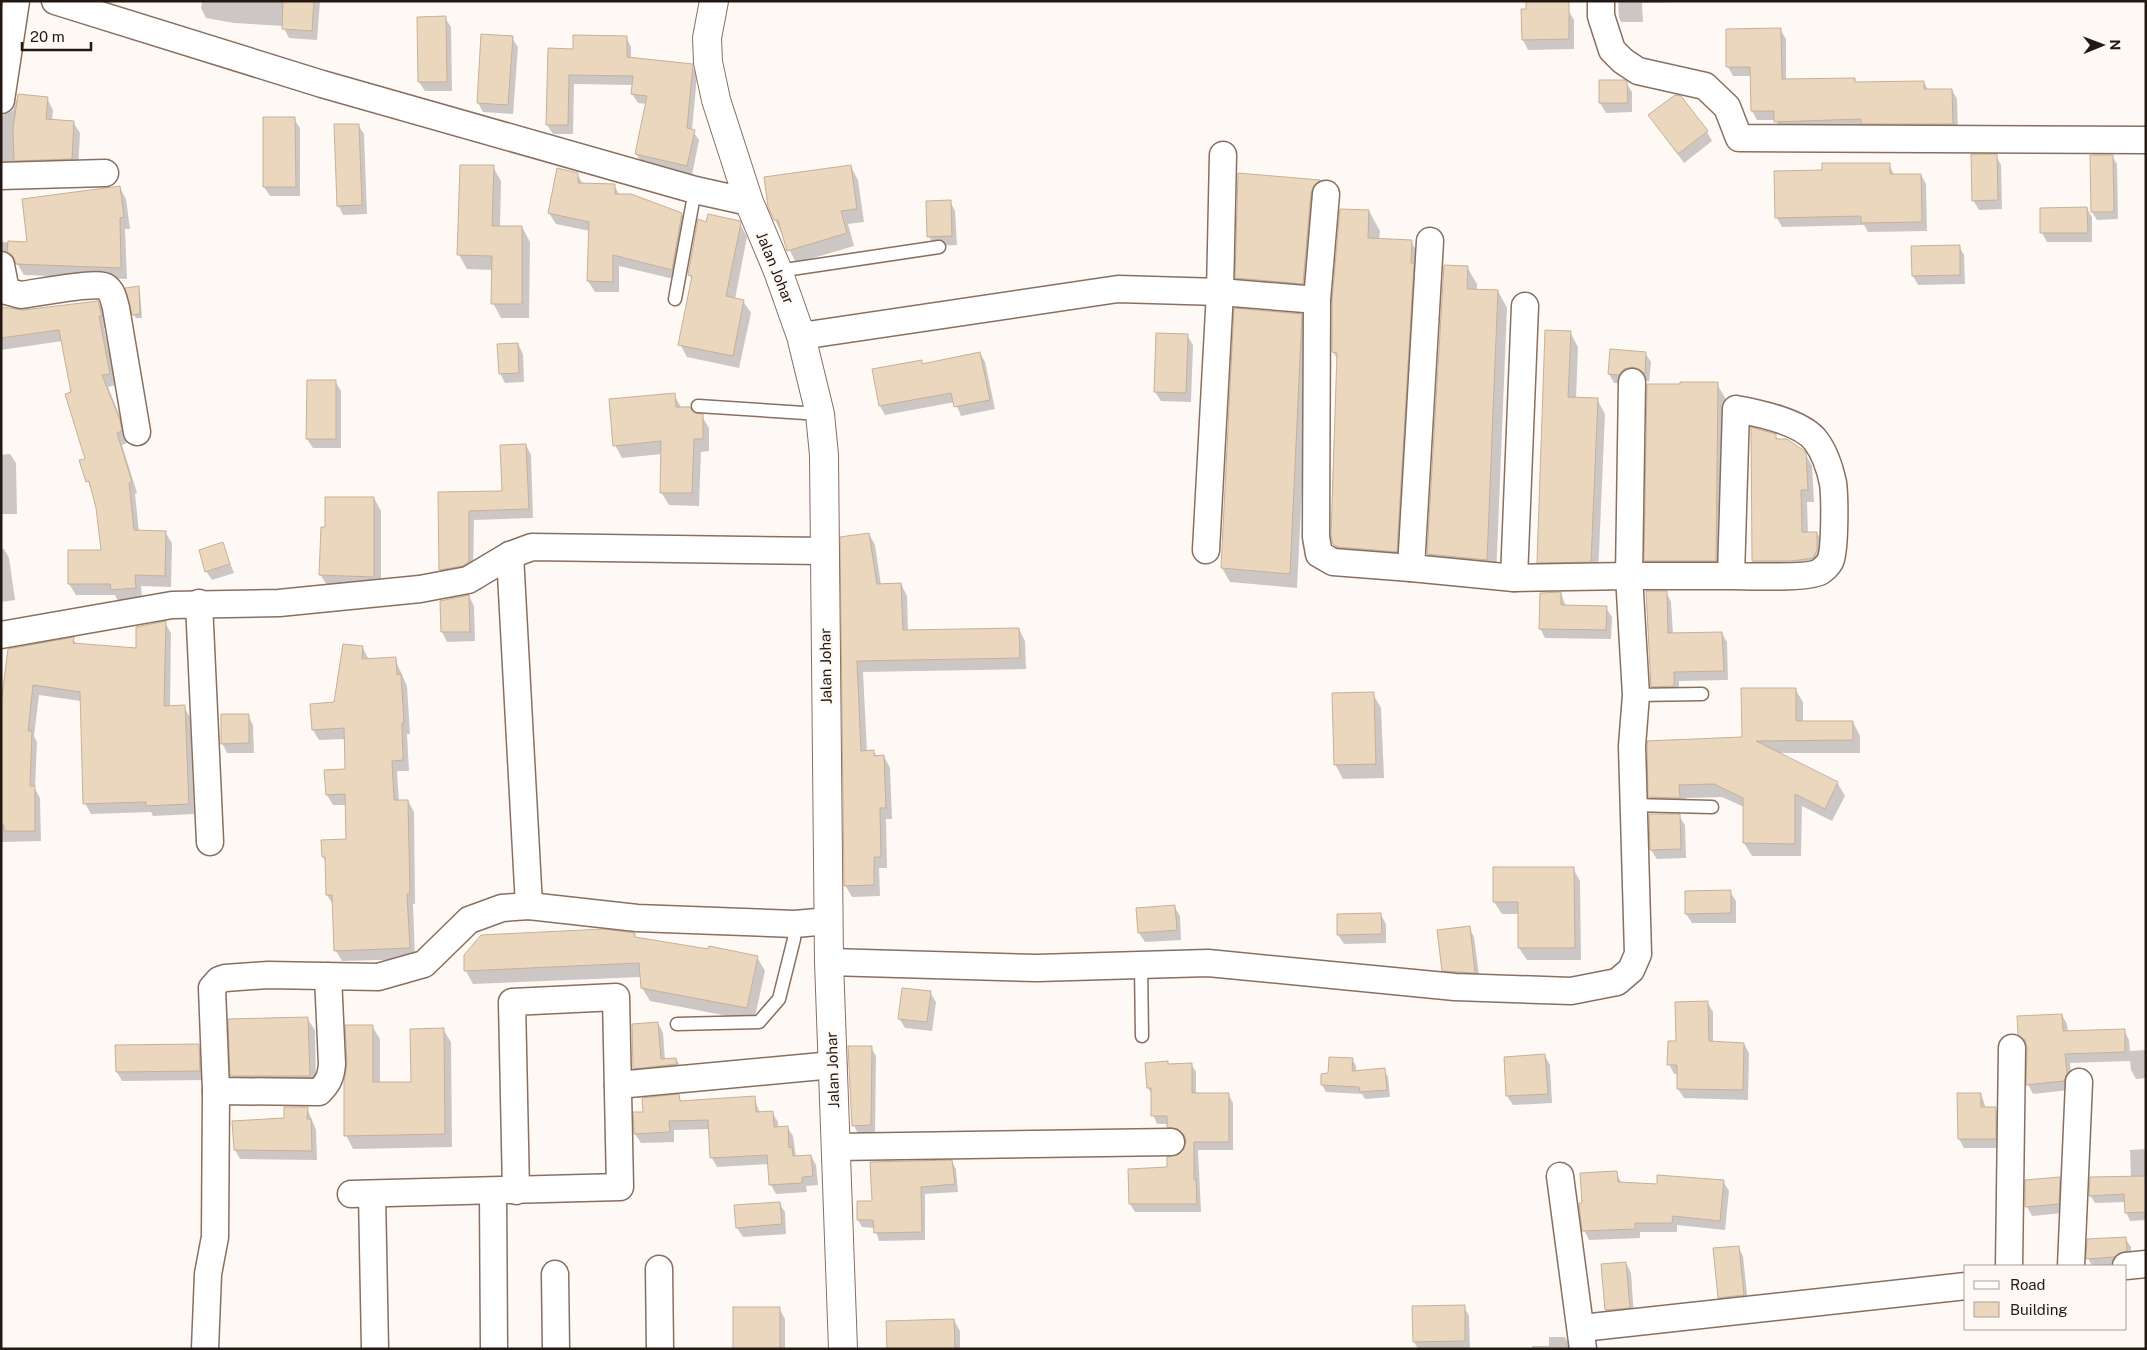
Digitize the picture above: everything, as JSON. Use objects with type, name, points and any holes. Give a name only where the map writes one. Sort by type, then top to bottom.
[{"type":"street","points":[[1,100],[16,1]]},
{"type":"street","points":[[55,1],[322,84],[695,190],[748,202]]},
{"type":"street","name":"Jalan Johar","points":[[714,1],[707,38],[708,62],[716,100],[748,202],[778,271],[801,336],[820,414],[824,455],[828,921],[844,1349]]},
{"type":"street","points":[[1601,1],[1601,16],[1612,50],[1623,61],[1638,71],[1705,86],[1727,107],[1739,138],[2146,140]]},
{"type":"street","points":[[1206,550],[1220,292],[1223,155]]},
{"type":"street","points":[[1,176],[105,173]]},
{"type":"street","points":[[1326,194],[1317,300],[1316,537],[1319,554],[1333,562],[1514,578],[1629,576],[1731,576],[1801,575],[1820,572],[1831,561],[1833,546],[1833,485],[1827,461],[1815,440],[1791,425],[1766,414],[1736,409],[1731,576]]},
{"type":"street","points":[[1411,568],[1430,241]]},
{"type":"street","points":[[1,265],[6,291],[11,293],[21,294],[86,286],[103,286],[110,291],[116,308],[137,432]]},
{"type":"street","points":[[801,336],[1118,289],[1220,292],[1317,300]]},
{"type":"street","points":[[1514,578],[1525,306]]},
{"type":"street","points":[[829,962],[1037,968],[1208,963],[1455,988],[1571,991],[1617,982],[1631,970],[1638,954],[1632,805],[1632,746],[1636,695],[1629,576],[1632,382]]},
{"type":"street","points":[[1,635],[146,609],[199,603],[279,603],[420,589],[468,580],[510,555],[525,549],[541,547],[825,551]]},
{"type":"street","points":[[510,555],[529,906]]},
{"type":"street","points":[[199,603],[210,842]]},
{"type":"street","points":[[205,1349],[208,1274],[215,1237],[216,1090],[211,1010],[212,988],[215,982],[225,978],[268,975],[378,977],[424,964],[469,920],[502,908],[529,906],[637,918],[795,924],[828,921]]},
{"type":"street","points":[[216,1090],[319,1092],[325,1086],[332,1073],[328,976]]},
{"type":"street","points":[[376,1349],[361,1194],[504,1191],[620,1187],[616,997],[512,1002],[504,1191],[494,1349]]},
{"type":"street","points":[[2009,1265],[2012,1048]]},
{"type":"street","points":[[618,1085],[833,1065]]},
{"type":"street","points":[[2071,1265],[2079,1082]]},
{"type":"street","points":[[836,1147],[1171,1142]]},
{"type":"street","points":[[1560,1176],[1582,1338],[1964,1286]]},
{"type":"street","points":[[2127,1266],[2146,1264]]},
{"type":"street","points":[[659,1269],[660,1349]]},
{"type":"street","points":[[555,1274],[556,1349]]},
{"type":"lane","points":[[675,299],[695,190]]},
{"type":"lane","points":[[778,271],[938,247]]},
{"type":"lane","points":[[698,406],[820,414]]},
{"type":"lane","points":[[1636,695],[1702,694]]},
{"type":"lane","points":[[1632,805],[1712,806]]},
{"type":"lane","points":[[677,1024],[759,1022],[779,999],[794,939],[795,924]]},
{"type":"lane","points":[[1141,965],[1142,1036]]},
{"type":"building","points":[[283,1],[314,1],[312,31],[282,29]]},
{"type":"building","points":[[1526,1],[1569,1],[1569,39],[1522,40],[1521,9],[1526,9]]},
{"type":"building","points":[[446,16],[447,82],[418,82],[417,17]]},
{"type":"building","points":[[1781,28],[1782,79],[1855,78],[1855,82],[1924,81],[1924,89],[1952,89],[1953,124],[1861,124],[1861,119],[1774,122],[1774,111],[1751,111],[1750,67],[1726,67],[1726,29]]},
{"type":"building","points":[[481,34],[513,36],[508,105],[477,103]]},
{"type":"building","points":[[573,35],[627,36],[627,57],[693,64],[687,128],[695,130],[687,166],[635,154],[647,96],[631,94],[633,76],[569,75],[568,125],[546,125],[548,48],[573,49]]},
{"type":"building","points":[[1599,80],[1624,80],[1627,82],[1628,103],[1599,103]]},
{"type":"building","points":[[18,94],[48,97],[46,119],[74,121],[72,159],[14,161],[13,129]]},
{"type":"building","points":[[1675,95],[1681,96],[1708,131],[1678,154],[1648,115]]},
{"type":"building","points":[[263,117],[295,117],[296,187],[263,187]]},
{"type":"building","points":[[334,124],[359,124],[362,205],[337,206]]},
{"type":"building","points":[[1971,154],[1997,154],[1998,200],[1972,201]]},
{"type":"building","points":[[2090,155],[2113,155],[2114,212],[2091,212]]},
{"type":"building","points":[[1822,163],[1890,163],[1890,174],[1921,174],[1922,222],[1861,223],[1861,216],[1775,218],[1774,171],[1822,170]]},
{"type":"building","points":[[460,165],[494,165],[492,226],[522,226],[522,304],[491,304],[492,256],[457,255]]},
{"type":"building","points":[[851,165],[857,209],[841,211],[847,233],[787,251],[778,220],[774,220],[768,207],[764,177]]},
{"type":"building","points":[[557,168],[578,173],[578,183],[615,184],[615,194],[631,194],[682,213],[672,270],[613,255],[613,282],[587,281],[589,222],[548,213]]},
{"type":"building","points":[[1238,173],[1320,180],[1314,185],[1311,193],[1303,284],[1235,278]]},
{"type":"building","points":[[120,186],[124,217],[120,218],[121,268],[16,264],[13,256],[7,252],[8,241],[27,242],[22,199]]},
{"type":"building","points":[[951,200],[952,236],[927,237],[926,201]]},
{"type":"building","points":[[2087,207],[2088,233],[2040,233],[2040,208]]},
{"type":"building","points":[[1340,209],[1369,210],[1368,238],[1412,240],[1411,263],[1414,263],[1397,552],[1338,547],[1333,544],[1331,536],[1337,353],[1332,352],[1332,301]]},
{"type":"building","points":[[708,214],[740,221],[741,223],[726,296],[744,300],[733,356],[678,345],[692,276],[688,275],[698,219],[706,222]]},
{"type":"building","points":[[1960,245],[1960,275],[1912,276],[1911,246]]},
{"type":"building","points":[[1444,265],[1468,266],[1467,289],[1498,290],[1487,560],[1427,554]]},
{"type":"building","points":[[139,286],[140,314],[132,315],[125,288]]},
{"type":"building","points":[[98,301],[102,316],[99,316],[110,374],[102,375],[120,420],[122,431],[117,433],[132,482],[129,483],[134,530],[166,531],[165,576],[135,575],[136,588],[111,590],[110,584],[68,584],[68,550],[101,550],[96,508],[89,481],[86,482],[79,460],[85,459],[65,394],[71,392],[59,330],[1,338],[1,307],[23,310]]},
{"type":"building","points":[[1234,308],[1302,314],[1290,574],[1221,568]]},
{"type":"building","points":[[1545,330],[1571,331],[1568,397],[1598,398],[1591,562],[1537,563]]},
{"type":"building","points":[[1156,333],[1188,334],[1186,393],[1154,392]]},
{"type":"building","points":[[518,343],[519,373],[499,374],[497,344]]},
{"type":"building","points":[[1610,349],[1646,352],[1645,374],[1639,369],[1632,367],[1624,369],[1619,375],[1608,374]]},
{"type":"building","points":[[980,352],[990,400],[954,407],[951,393],[879,406],[872,369],[922,360],[922,364]]},
{"type":"building","points":[[307,380],[336,380],[336,439],[306,439]]},
{"type":"building","points":[[1680,382],[1718,382],[1716,561],[1644,561],[1647,384],[1680,384]]},
{"type":"building","points":[[675,393],[676,407],[690,407],[694,413],[703,414],[703,439],[694,439],[692,493],[660,493],[661,441],[613,446],[609,399]]},
{"type":"building","points":[[1751,427],[1776,434],[1776,439],[1787,439],[1806,452],[1808,490],[1801,490],[1802,532],[1817,532],[1817,550],[1813,558],[1792,561],[1752,561]]},
{"type":"building","points":[[526,444],[529,509],[469,511],[469,562],[463,566],[439,570],[438,492],[502,491],[500,445]]},
{"type":"building","points":[[325,497],[374,497],[374,577],[319,575],[321,527],[325,527]]},
{"type":"building","points":[[869,533],[877,584],[901,583],[903,630],[1019,628],[1020,658],[857,661],[861,751],[874,750],[874,756],[884,755],[886,808],[880,808],[881,857],[874,857],[874,885],[844,886],[840,537]]},
{"type":"building","points":[[223,542],[230,564],[205,572],[199,550]]},
{"type":"building","points":[[1646,591],[1667,591],[1668,633],[1722,632],[1724,671],[1674,672],[1674,686],[1651,687]]},
{"type":"building","points":[[1561,592],[1561,605],[1607,606],[1606,630],[1539,629],[1540,593]]},
{"type":"building","points":[[469,595],[470,632],[441,632],[440,601]]},
{"type":"building","points":[[166,621],[164,706],[185,705],[189,804],[146,806],[146,802],[83,804],[80,692],[33,685],[28,731],[32,731],[30,786],[35,786],[35,831],[4,831],[4,825],[1,825],[1,704],[8,649],[74,637],[73,643],[136,648],[136,627]]},
{"type":"building","points":[[343,644],[363,646],[362,659],[396,657],[397,675],[401,674],[404,723],[402,723],[403,760],[392,761],[394,800],[408,800],[410,894],[407,894],[410,948],[334,951],[332,895],[326,895],[325,857],[322,857],[321,840],[346,839],[345,794],[326,795],[324,770],[345,769],[344,728],[312,730],[310,704],[334,702]]},
{"type":"building","points":[[1741,688],[1796,688],[1796,721],[1853,721],[1853,740],[1756,741],[1838,782],[1825,809],[1795,794],[1795,844],[1743,843],[1743,798],[1714,784],[1679,785],[1680,798],[1648,797],[1647,741],[1742,737]]},
{"type":"building","points":[[1374,692],[1376,764],[1334,765],[1332,693]]},
{"type":"building","points":[[221,714],[249,714],[249,743],[221,744]]},
{"type":"building","points":[[1649,814],[1680,814],[1681,849],[1650,850]]},
{"type":"building","points":[[1493,867],[1574,867],[1575,948],[1518,948],[1518,902],[1493,902]]},
{"type":"building","points":[[1731,890],[1731,913],[1685,914],[1685,891]]},
{"type":"building","points":[[1175,905],[1177,930],[1138,933],[1136,908]]},
{"type":"building","points":[[1381,913],[1382,934],[1337,935],[1337,914]]},
{"type":"building","points":[[1470,926],[1475,973],[1442,971],[1437,930]]},
{"type":"building","points":[[604,929],[635,933],[635,937],[708,949],[709,946],[758,956],[747,1008],[641,988],[639,963],[464,971],[464,955],[481,935]]},
{"type":"building","points":[[902,988],[931,991],[927,1022],[898,1019]]},
{"type":"building","points":[[1708,1001],[1709,1041],[1744,1043],[1743,1090],[1677,1089],[1677,1065],[1667,1065],[1668,1041],[1676,1041],[1675,1002]]},
{"type":"building","points":[[2062,1014],[2063,1031],[2125,1029],[2125,1052],[2065,1054],[2067,1073],[2064,1081],[2026,1085],[2027,1048],[2025,1040],[2018,1035],[2017,1016]]},
{"type":"building","points":[[308,1017],[310,1076],[230,1076],[228,1019]]},
{"type":"building","points":[[658,1022],[661,1059],[676,1058],[677,1064],[633,1069],[632,1024]]},
{"type":"building","points":[[345,1025],[373,1025],[373,1082],[411,1082],[410,1029],[444,1028],[445,1134],[344,1136],[344,1082],[347,1063]]},
{"type":"building","points":[[199,1044],[200,1071],[116,1072],[115,1045]]},
{"type":"building","points":[[848,1046],[872,1046],[871,1125],[852,1126]]},
{"type":"building","points":[[1545,1054],[1548,1094],[1506,1096],[1504,1057]]},
{"type":"building","points":[[1329,1057],[1353,1058],[1352,1071],[1385,1068],[1387,1090],[1360,1092],[1359,1087],[1321,1085],[1321,1074],[1328,1073]]},
{"type":"building","points":[[1168,1061],[1168,1064],[1192,1063],[1192,1093],[1229,1093],[1229,1142],[1194,1142],[1194,1180],[1196,1179],[1197,1204],[1129,1204],[1128,1169],[1167,1167],[1167,1157],[1178,1155],[1184,1149],[1186,1141],[1184,1135],[1178,1129],[1167,1127],[1167,1116],[1151,1116],[1151,1088],[1147,1088],[1145,1063]]},
{"type":"building","points":[[1957,1093],[1981,1093],[1981,1107],[1996,1107],[1996,1139],[1958,1139]]},
{"type":"building","points":[[679,1094],[680,1101],[755,1096],[756,1112],[773,1111],[774,1127],[788,1126],[789,1148],[792,1147],[793,1156],[811,1155],[813,1176],[802,1177],[802,1183],[769,1185],[767,1155],[710,1158],[708,1120],[669,1121],[670,1132],[634,1134],[633,1112],[643,1112],[642,1098]]},
{"type":"building","points":[[284,1107],[308,1107],[307,1119],[311,1119],[312,1151],[234,1150],[232,1121],[284,1118]]},
{"type":"building","points":[[952,1160],[955,1184],[921,1187],[922,1232],[874,1233],[873,1220],[857,1220],[857,1201],[872,1201],[870,1162]]},
{"type":"building","points":[[1617,1171],[1618,1182],[1657,1184],[1657,1175],[1724,1180],[1720,1221],[1673,1216],[1672,1223],[1635,1223],[1635,1229],[1582,1231],[1579,1203],[1582,1203],[1580,1173]]},
{"type":"building","points":[[2146,1176],[2146,1212],[2125,1213],[2124,1194],[2089,1196],[2090,1177]]},
{"type":"building","points":[[2060,1177],[2059,1204],[2025,1207],[2025,1180]]},
{"type":"building","points":[[780,1202],[782,1224],[736,1228],[734,1205]]},
{"type":"building","points":[[2126,1237],[2127,1251],[2114,1257],[2086,1259],[2087,1239]]},
{"type":"building","points":[[1739,1246],[1744,1295],[1718,1298],[1713,1248]]},
{"type":"building","points":[[1626,1262],[1630,1308],[1605,1310],[1601,1264]]},
{"type":"building","points":[[1465,1305],[1465,1341],[1413,1342],[1412,1306]]},
{"type":"building","points":[[733,1307],[780,1307],[780,1349],[733,1349]]},
{"type":"building","points":[[954,1319],[955,1349],[887,1349],[886,1321]]}]
